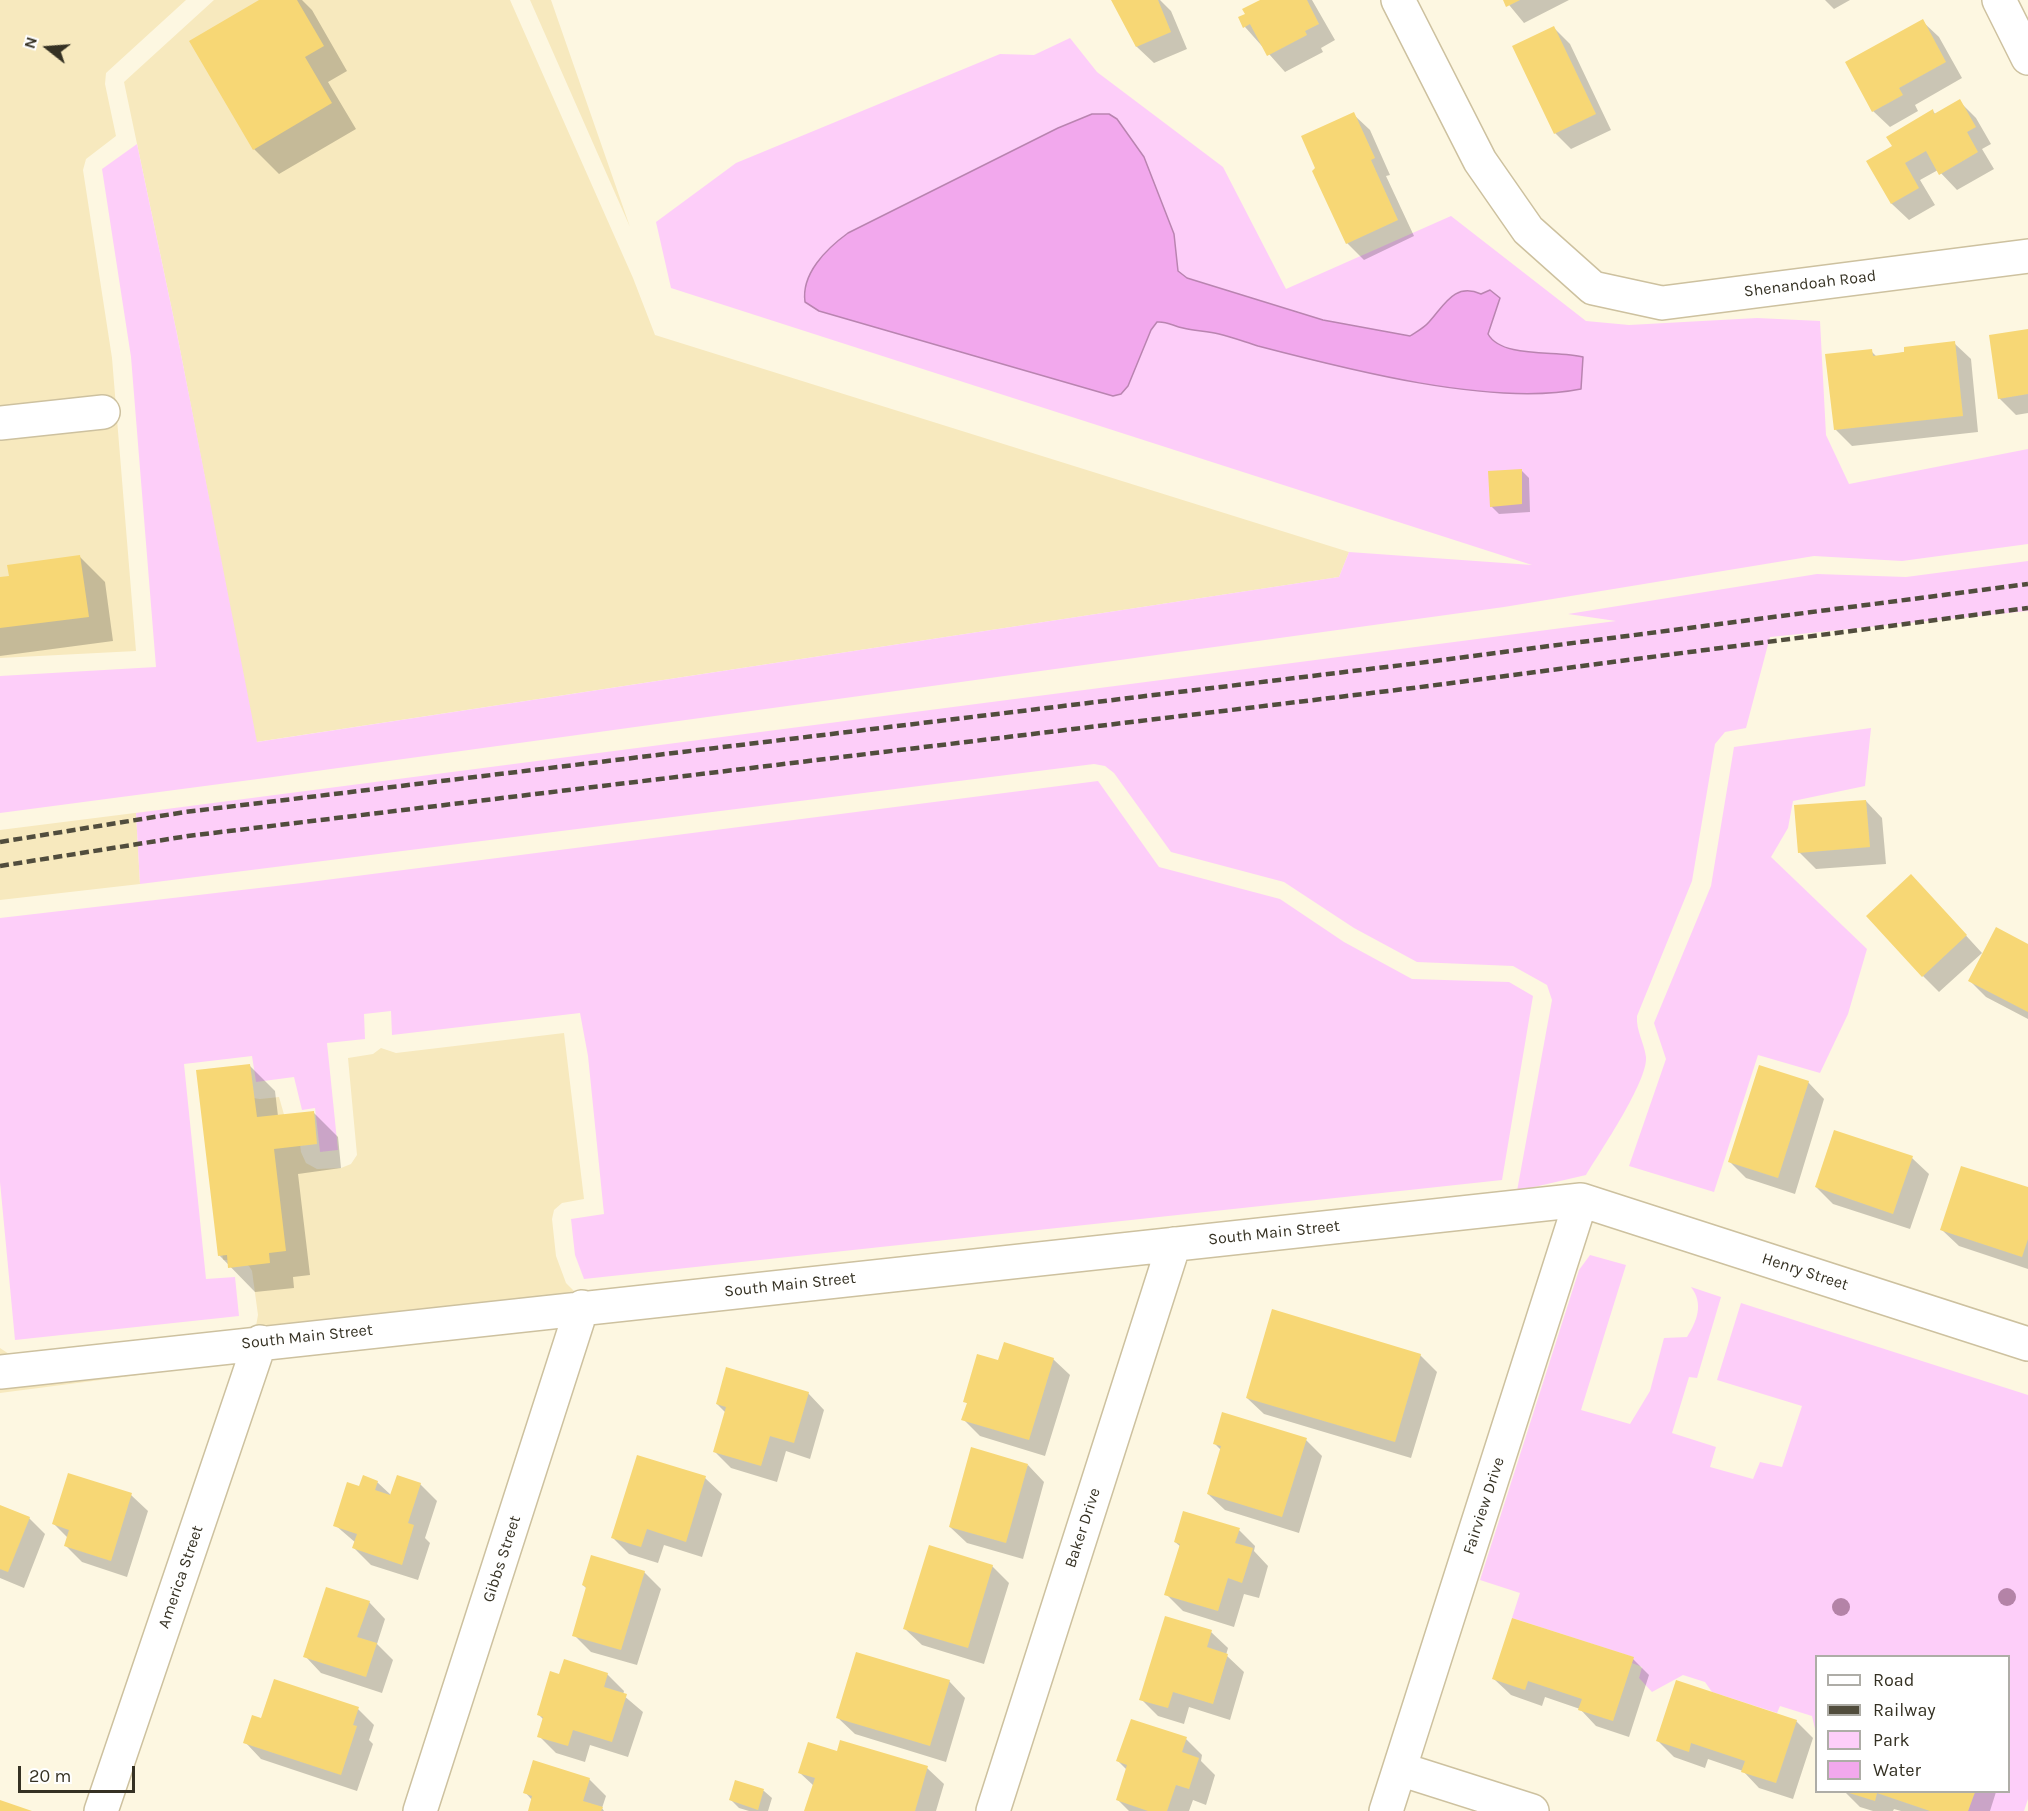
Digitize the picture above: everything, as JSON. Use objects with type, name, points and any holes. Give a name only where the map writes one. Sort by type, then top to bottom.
[{"type":"street","name":"Shenandoah Road","points":[[1398,0],[1480,161],[1528,230],[1593,288],[1662,303],[2028,256]]},
{"type":"street","points":[[1999,0],[2028,58]]},
{"type":"street","points":[[0,423],[103,412]]},
{"type":"street","name":"South Main Street","points":[[0,1372],[1581,1200]]},
{"type":"street","name":"Henry Street","points":[[1581,1200],[2028,1344]]},
{"type":"street","name":"Fairview Drive","points":[[1386,1811],[1581,1200]]},
{"type":"street","name":"Baker Drive","points":[[993,1811],[1174,1244]]},
{"type":"street","name":"Gibbs Street","points":[[420,1811],[582,1307]]},
{"type":"street","name":"America Street","points":[[101,1811],[260,1342]]},
{"type":"street","points":[[1400,1769],[1532,1811]]},
{"type":"shaded area","points":[[0,0],[186,0],[106,73],[105,84],[116,136],[86,159],[83,170],[112,358],[136,651],[0,658]]},
{"type":"shaded area","points":[[214,0],[510,0],[633,278],[655,335],[1349,552],[1339,577],[256,742],[177,334],[124,82]]},
{"type":"shaded area","points":[[530,0],[551,0],[630,227]]},
{"type":"shaded area","points":[[230,801],[136,813],[140,884],[0,900],[0,830]]},
{"type":"shaded area","points":[[564,1033],[584,1199],[562,1203],[554,1210],[552,1219],[556,1256],[566,1283],[577,1294],[625,1312],[0,1393],[0,1348],[12,1356],[252,1329],[256,1326],[258,1315],[252,1271],[249,1266],[238,1260],[223,1260],[205,1079],[247,1097],[260,1099],[279,1097],[285,1118],[298,1126],[301,1152],[306,1163],[317,1169],[341,1168],[351,1164],[357,1155],[348,1058],[373,1054],[381,1048],[396,1053]]},
{"type":"green space","points":[[1070,38],[1097,72],[1223,167],[1286,289],[1451,216],[1586,321],[1629,325],[1757,318],[1820,321],[1826,435],[1849,484],[2028,449],[2028,544],[1902,561],[1814,556],[1504,607],[0,813],[0,676],[156,667],[131,357],[102,169],[137,144],[177,334],[257,742],[1339,577],[1349,552],[1532,565],[671,288],[656,222],[736,163],[1000,54],[1034,55]]},
{"type":"green space","points":[[2028,561],[2028,611],[1770,637],[1746,728],[1725,732],[1715,744],[1692,881],[1637,1016],[1646,1057],[1645,1068],[1632,1099],[1586,1175],[1517,1191],[1552,1000],[1547,985],[1513,966],[1417,962],[1354,928],[1284,882],[1171,852],[1114,773],[1105,766],[1094,764],[140,884],[136,813],[1616,621],[1568,614],[1817,574],[1906,577]]},
{"type":"green space","points":[[1871,728],[1865,786],[1793,801],[1788,828],[1771,857],[1867,949],[1848,1014],[1820,1073],[1758,1055],[1714,1192],[1629,1166],[1666,1059],[1654,1023],[1711,886],[1734,747]]},
{"type":"green space","points":[[1098,781],[1159,867],[1280,899],[1344,942],[1412,979],[1509,982],[1533,996],[1502,1180],[584,1279],[575,1255],[571,1219],[604,1214],[588,1056],[580,1013],[392,1035],[391,1011],[364,1014],[365,1039],[327,1043],[338,1150],[320,1152],[315,1108],[302,1110],[294,1077],[256,1082],[252,1056],[184,1064],[206,1279],[235,1277],[239,1316],[15,1340],[0,1182],[0,918],[302,883]]},
{"type":"green space","points":[[1590,1255],[1626,1265],[1581,1410],[1630,1424],[1650,1391],[1664,1338],[1687,1337],[1694,1325],[1698,1306],[1691,1287],[1721,1297],[1697,1378],[1689,1377],[1672,1433],[1716,1447],[1710,1467],[1753,1479],[1760,1462],[1782,1467],[1802,1406],[1717,1380],[1741,1303],[2028,1395],[2028,1799],[2024,1811],[1968,1811],[1975,1793],[2010,1793],[2010,1655],[1815,1655],[1815,1729],[1812,1716],[1780,1706],[1777,1713],[1712,1692],[1705,1682],[1683,1675],[1652,1692],[1639,1678],[1642,1667],[1632,1663],[1633,1657],[1512,1618],[1520,1593],[1480,1580],[1579,1270]]},
{"type":"water","points":[[1092,114],[1109,114],[1117,119],[1144,157],[1174,234],[1178,271],[1187,278],[1323,320],[1410,336],[1427,324],[1457,293],[1472,291],[1481,294],[1490,290],[1500,298],[1488,334],[1495,342],[1517,350],[1583,357],[1581,389],[1545,393],[1505,393],[1419,383],[1333,365],[1224,335],[1157,322],[1151,330],[1128,386],[1121,394],[1113,396],[819,311],[805,302],[807,282],[811,272],[824,254],[848,233],[1058,128]]},
{"type":"building","points":[[259,0],[297,0],[324,46],[305,57],[332,103],[253,150],[189,41]]},
{"type":"building","points":[[1111,0],[1158,0],[1171,32],[1136,47]]},
{"type":"building","points":[[1260,0],[1307,0],[1319,24],[1305,31],[1307,35],[1267,56],[1250,24],[1243,28],[1238,17],[1245,14],[1242,9]]},
{"type":"building","points":[[1503,0],[1520,0],[1506,7]]},
{"type":"building","points":[[1923,19],[1946,62],[1899,88],[1903,95],[1872,112],[1845,62]]},
{"type":"building","points":[[1554,26],[1596,114],[1554,134],[1512,46]]},
{"type":"building","points":[[1960,99],[1976,127],[1967,132],[1978,152],[1939,175],[1926,151],[1905,163],[1919,188],[1891,204],[1866,161],[1892,146],[1886,137],[1933,109],[1934,114]]},
{"type":"building","points":[[1354,112],[1375,158],[1371,160],[1398,220],[1346,244],[1312,171],[1315,168],[1301,136]]},
{"type":"building","points":[[2028,329],[2028,394],[1998,399],[1989,335]]},
{"type":"building","points":[[1955,341],[1963,416],[1834,430],[1825,354],[1872,349],[1873,356],[1904,352],[1904,347]]},
{"type":"building","points":[[1522,469],[1522,504],[1490,507],[1488,471]]},
{"type":"building","points":[[80,555],[89,617],[0,628],[0,577],[9,576],[7,565]]},
{"type":"building","points":[[1866,800],[1870,847],[1798,853],[1794,805]]},
{"type":"building","points":[[1911,874],[1967,935],[1922,977],[1866,916]]},
{"type":"building","points":[[1996,927],[2028,944],[2028,1012],[1968,981]]},
{"type":"building","points":[[250,1064],[257,1117],[314,1111],[317,1144],[274,1149],[286,1251],[269,1253],[270,1263],[228,1268],[227,1255],[218,1256],[196,1070]]},
{"type":"building","points":[[1759,1065],[1809,1081],[1778,1178],[1728,1162]]},
{"type":"building","points":[[1834,1130],[1913,1156],[1893,1214],[1815,1187]]},
{"type":"building","points":[[1961,1166],[2028,1187],[2028,1239],[2022,1257],[1940,1230]]},
{"type":"building","points":[[1272,1309],[1421,1354],[1395,1442],[1246,1398]]},
{"type":"building","points":[[1004,1342],[1054,1358],[1029,1440],[961,1420],[967,1403],[963,1402],[977,1354],[998,1360]]},
{"type":"building","points":[[726,1367],[809,1392],[794,1443],[770,1436],[761,1466],[713,1452],[726,1407],[716,1404]]},
{"type":"building","points":[[1222,1412],[1307,1438],[1282,1517],[1207,1494],[1221,1446],[1213,1444]]},
{"type":"building","points":[[971,1447],[1028,1464],[1006,1543],[949,1527]]},
{"type":"building","points":[[637,1455],[706,1476],[686,1542],[647,1529],[641,1547],[611,1538]]},
{"type":"building","points":[[68,1473],[132,1493],[111,1561],[64,1546],[69,1530],[52,1524]]},
{"type":"building","points":[[363,1475],[378,1481],[375,1490],[390,1495],[397,1475],[421,1483],[408,1523],[414,1525],[402,1565],[352,1548],[357,1534],[333,1526],[347,1482],[359,1486]]},
{"type":"building","points":[[0,1505],[30,1517],[8,1572],[0,1569]]},
{"type":"building","points":[[1183,1511],[1240,1528],[1235,1543],[1253,1548],[1242,1583],[1228,1578],[1218,1611],[1164,1595],[1180,1544],[1174,1542]]},
{"type":"building","points":[[929,1545],[993,1565],[968,1648],[903,1629]]},
{"type":"building","points":[[591,1555],[645,1571],[621,1650],[572,1636],[586,1587],[582,1585]]},
{"type":"building","points":[[326,1587],[370,1601],[357,1637],[377,1643],[366,1677],[303,1657]]},
{"type":"building","points":[[1165,1616],[1212,1630],[1207,1647],[1228,1654],[1213,1704],[1173,1692],[1168,1708],[1139,1700]]},
{"type":"building","points":[[1512,1618],[1634,1657],[1613,1721],[1578,1710],[1582,1699],[1528,1681],[1525,1690],[1492,1679]]},
{"type":"building","points":[[856,1652],[950,1680],[930,1746],[836,1718]]},
{"type":"building","points":[[564,1659],[608,1673],[604,1687],[627,1694],[612,1742],[573,1730],[568,1746],[537,1737],[543,1717],[537,1715],[550,1671],[559,1674]]},
{"type":"building","points":[[274,1679],[359,1707],[353,1725],[357,1726],[341,1775],[243,1743],[252,1715],[261,1718]]},
{"type":"building","points":[[1676,1680],[1797,1720],[1776,1783],[1741,1772],[1745,1761],[1691,1743],[1689,1752],[1656,1741]]},
{"type":"building","points":[[1131,1719],[1187,1737],[1182,1752],[1199,1758],[1189,1789],[1176,1785],[1167,1811],[1148,1811],[1116,1800],[1127,1765],[1116,1761]]},
{"type":"building","points":[[840,1740],[928,1766],[915,1811],[804,1811],[815,1778],[798,1773],[808,1742],[837,1751]]},
{"type":"building","points":[[533,1760],[590,1778],[583,1801],[603,1807],[601,1811],[528,1811],[532,1796],[523,1793]]},
{"type":"building","points":[[735,1780],[764,1789],[758,1810],[729,1800]]},
{"type":"building","points":[[1849,1793],[1877,1793],[1875,1801]]},
{"type":"building","points":[[1877,1793],[1975,1793],[1968,1811],[1930,1811]]},
{"type":"building","points":[[0,1800],[32,1811],[0,1811]]},
{"type":"railway","points":[[0,842],[185,812],[1411,664],[2028,584]]},
{"type":"railway","points":[[0,866],[188,836],[1413,688],[2028,608]]}]
